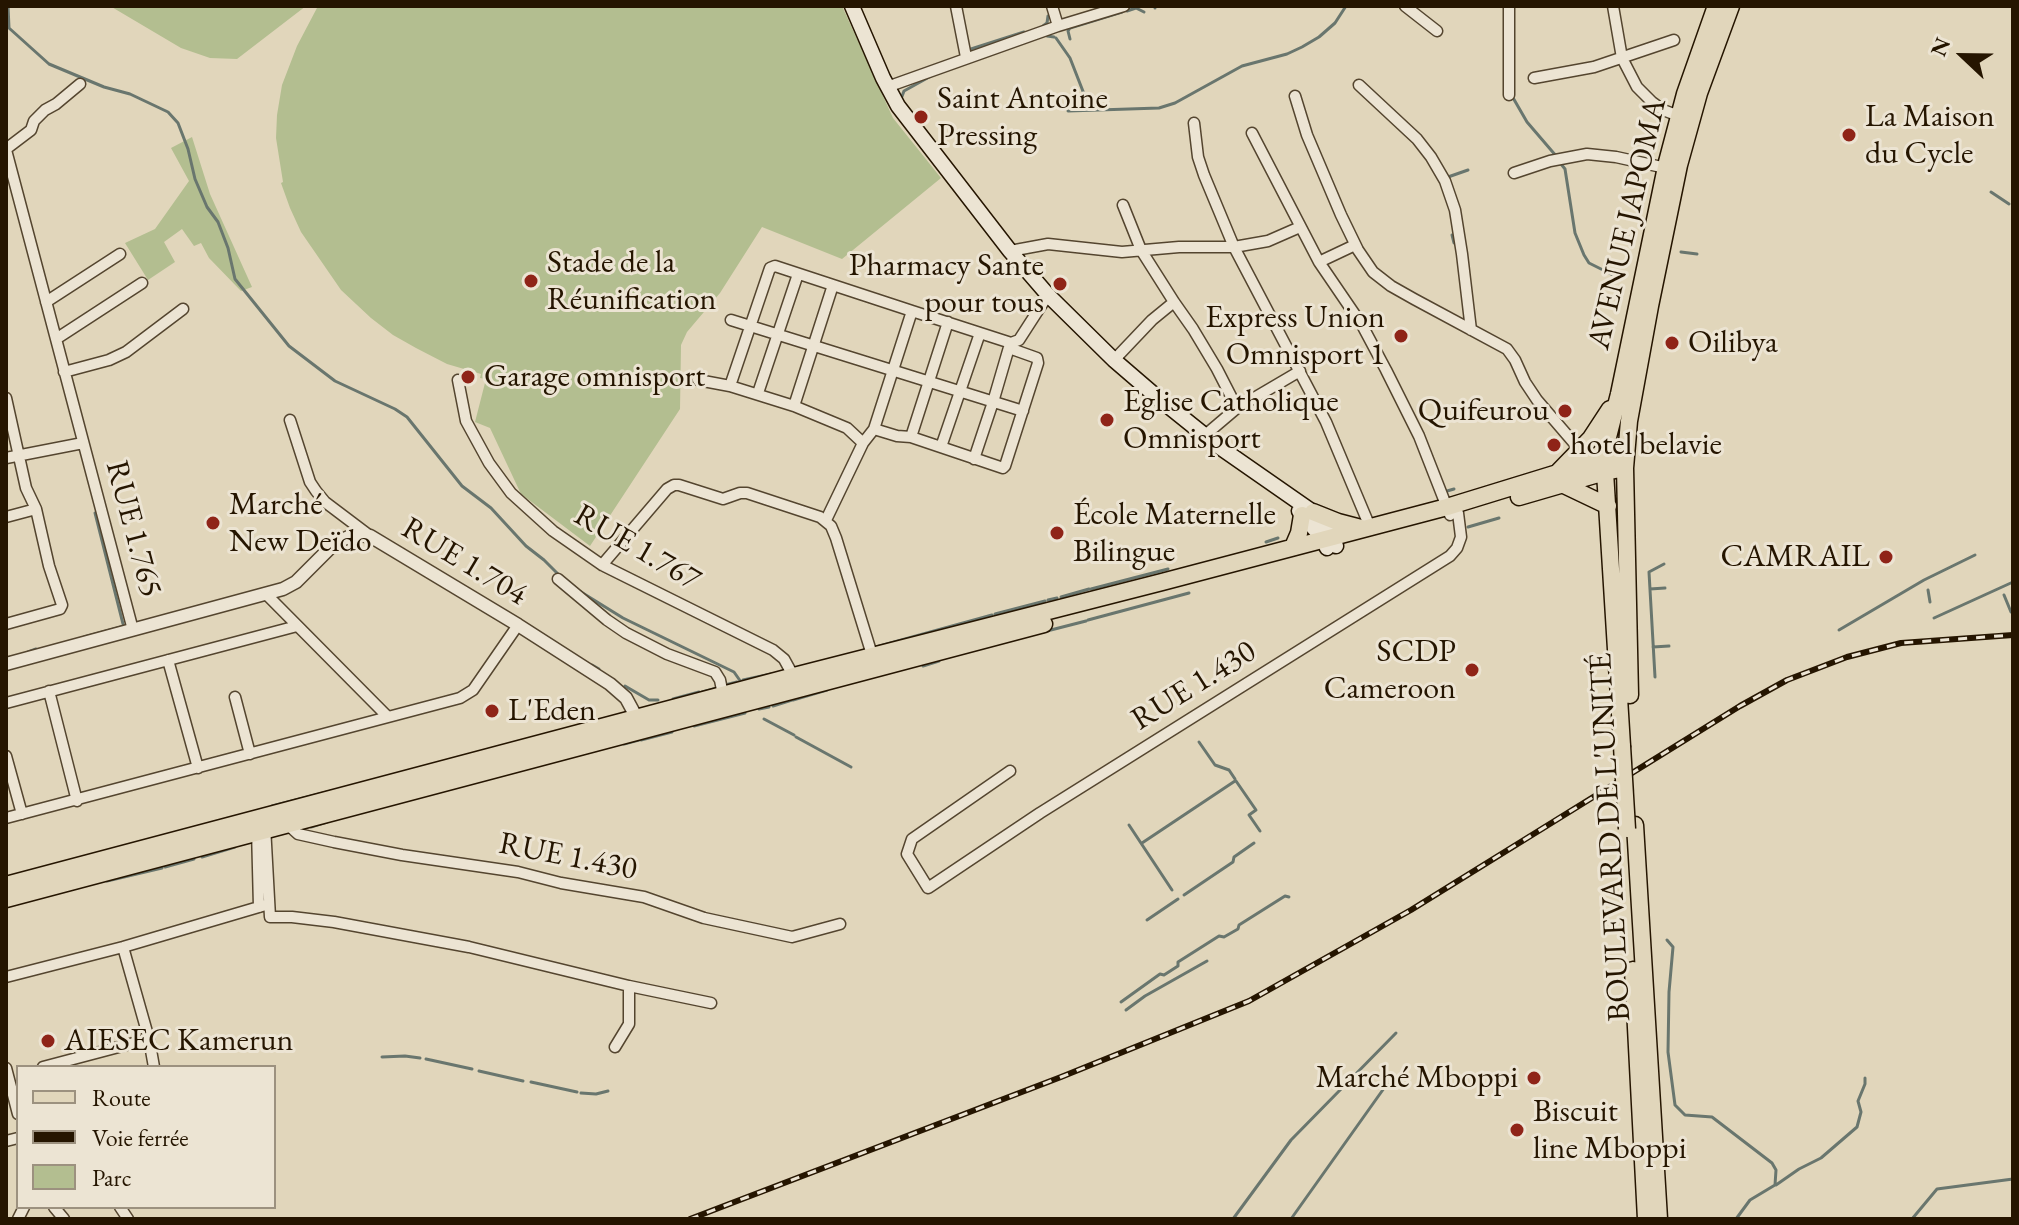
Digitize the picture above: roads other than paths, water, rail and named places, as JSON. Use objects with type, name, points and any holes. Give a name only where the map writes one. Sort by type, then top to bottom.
[{"type":"main road","points":[[852,6],[898,106],[1010,251],[1048,295],[1114,360],[1204,436],[1290,497],[1307,513],[1325,522],[1329,543]]},
{"type":"main road","name":"AVENUE JAPOMA","points":[[1626,460],[1644,304],[1666,168],[1679,116],[1716,6]]},
{"type":"main road","name":"AVENUE JAPOMA","points":[[1605,465],[1611,424],[1688,127],[1731,6]]},
{"type":"main road","points":[[1559,480],[1619,394]]},
{"type":"main road","points":[[6,885],[261,825],[287,824],[796,682],[1452,512],[1626,460]]},
{"type":"main road","name":"BOULEVARD DE L'UNITÉ","points":[[1626,460],[1626,745]]},
{"type":"main road","name":"BOULEVARD DE L'UNITÉ","points":[[1605,465],[1659,1219]]},
{"type":"main road","points":[[1559,480],[1608,506]]},
{"type":"main road","points":[[874,662],[1293,547],[1329,543],[1367,527],[1452,512]]},
{"type":"main road","points":[[1307,513],[1367,527]]},
{"type":"main road","points":[[1293,547],[1307,513]]},
{"type":"main road","points":[[6,899],[261,825],[640,725],[723,695],[796,682]]},
{"type":"main road","name":"BOULEVARD DE L'UNITÉ","points":[[1631,827],[1646,1219]]},
{"type":"street","points":[[956,6],[966,57]]},
{"type":"street","points":[[1052,6],[1058,26]]},
{"type":"street","points":[[887,87],[966,57],[1124,6]]},
{"type":"street","points":[[1405,6],[1437,31]]},
{"type":"street","points":[[1509,6],[1509,95]]},
{"type":"street","points":[[1613,6],[1622,58],[1637,87],[1663,110],[1679,116]]},
{"type":"street","points":[[1534,78],[1594,67],[1674,40]]},
{"type":"street","points":[[6,150],[31,130],[34,121],[45,110],[80,84]]},
{"type":"street","points":[[1359,85],[1417,139],[1445,181],[1455,210],[1471,330]]},
{"type":"street","points":[[1295,96],[1307,135],[1364,261],[1381,278],[1414,299],[1501,344],[1512,355],[1537,400],[1580,450]]},
{"type":"street","points":[[1194,123],[1198,157],[1234,247],[1341,453],[1367,527]]},
{"type":"street","points":[[1252,133],[1319,262],[1362,325],[1419,436],[1452,512]]},
{"type":"street","name":"RUE 1.765","points":[[6,150],[133,630]]},
{"type":"street","points":[[1514,173],[1550,161],[1587,154],[1666,168]]},
{"type":"street","points":[[1123,205],[1141,250],[1193,329],[1237,408]]},
{"type":"street","points":[[1010,251],[1048,244],[1112,252],[1234,247],[1268,241],[1300,227]]},
{"type":"street","points":[[1319,262],[1355,245]]},
{"type":"street","points":[[46,302],[120,254]]},
{"type":"street","points":[[730,386],[770,268],[775,266],[980,333],[1038,360],[1005,466],[1000,468],[911,437],[874,429]]},
{"type":"street","points":[[758,393],[798,274]]},
{"type":"street","points":[[56,339],[142,283]]},
{"type":"street","points":[[794,406],[833,285]]},
{"type":"street","points":[[974,459],[1010,346],[1019,340],[1048,295]]},
{"type":"street","points":[[1114,360],[1174,302]]},
{"type":"street","points":[[64,372],[88,367],[126,352],[183,309]]},
{"type":"street","points":[[826,520],[863,443],[874,429],[912,311]]},
{"type":"street","points":[[731,320],[1023,411]]},
{"type":"street","points":[[911,437],[948,322]]},
{"type":"street","points":[[941,447],[980,333]]},
{"type":"street","points":[[1204,436],[1237,408],[1300,371]]},
{"type":"street","name":"RUE 1.767","points":[[458,380],[469,429],[489,463],[511,493],[553,531],[602,565],[773,650],[784,659],[796,682]]},
{"type":"street","points":[[698,380],[758,393],[794,406],[838,423],[863,443]]},
{"type":"street","points":[[6,398],[26,488],[36,509],[49,566],[62,603],[60,609],[6,624]]},
{"type":"street","points":[[290,420],[310,482],[316,491],[325,502],[370,536]]},
{"type":"street","points":[[6,458],[83,443]]},
{"type":"street","points":[[602,565],[667,489],[674,485],[723,499],[740,493],[754,495],[826,520],[836,538],[874,662]]},
{"type":"street","points":[[6,517],[36,509]]},
{"type":"street","name":"RUE 1.430","points":[[1010,771],[912,839],[907,854],[928,888],[1054,805],[1450,556],[1461,537],[1452,512]]},
{"type":"street","name":"RUE 1.704","points":[[6,664],[283,589],[296,582],[335,543],[353,535],[370,536],[620,691],[640,725]]},
{"type":"street","points":[[558,579],[626,633],[667,654],[715,672],[723,695]]},
{"type":"street","points":[[266,594],[387,716]]},
{"type":"street","points":[[6,818],[467,695],[518,625]]},
{"type":"street","points":[[6,703],[297,626]]},
{"type":"street","points":[[168,660],[198,768]]},
{"type":"street","points":[[49,691],[77,801]]},
{"type":"street","points":[[235,697],[250,754]]},
{"type":"street","points":[[6,756],[22,814]]},
{"type":"street","name":"RUE 1.430","points":[[287,824],[298,834],[644,897],[704,918],[792,937],[840,924]]},
{"type":"street","points":[[261,825],[264,906],[270,917],[334,922],[469,947],[711,1003]]},
{"type":"street","points":[[6,977],[264,906]]},
{"type":"street","points":[[123,947],[154,1065]]},
{"type":"street","points":[[615,1047],[629,1024],[629,986]]},
{"type":"street","points":[[57,1065],[149,1039]]},
{"type":"street","points":[[10,1074],[16,1104]]},
{"type":"waterway","points":[[8,6],[9,28],[49,64],[104,87],[130,94],[168,112],[178,123],[195,179],[207,207],[218,222],[235,279],[289,346],[335,381],[407,417],[462,486],[491,508],[526,546],[559,575]]},
{"type":"waterway","points":[[1068,111],[1159,108],[1175,103],[1242,66],[1302,47],[1335,23],[1346,6]]},
{"type":"waterway","points":[[1127,11],[1136,8],[1144,12]]},
{"type":"waterway","points":[[1070,39],[1070,28],[1122,12]]},
{"type":"waterway","points":[[1043,26],[1048,16]]},
{"type":"waterway","points":[[971,49],[1024,32]]},
{"type":"waterway","points":[[1047,36],[1054,37]]},
{"type":"waterway","points":[[1056,38],[1070,58],[1086,99]]},
{"type":"waterway","points":[[901,99],[904,91],[931,76]]},
{"type":"waterway","points":[[1512,96],[1527,122],[1557,157]]},
{"type":"waterway","points":[[1561,164],[1565,169],[1575,233],[1584,255],[1589,263],[1621,279]]},
{"type":"waterway","points":[[1448,177],[1468,170]]},
{"type":"waterway","points":[[1991,192],[2009,204]]},
{"type":"waterway","points":[[1452,235],[1454,243]]},
{"type":"waterway","points":[[1681,252],[1697,254]]},
{"type":"waterway","points":[[1447,491],[1454,489]]},
{"type":"waterway","points":[[95,513],[123,624]]},
{"type":"waterway","points":[[1468,527],[1499,518]]},
{"type":"waterway","points":[[1266,542],[1278,538]]},
{"type":"waterway","points":[[1839,630],[1924,580],[1975,555]]},
{"type":"waterway","points":[[1655,677],[1649,572],[1664,564]]},
{"type":"waterway","points":[[1091,589],[1168,569]]},
{"type":"waterway","points":[[1934,618],[2013,582]]},
{"type":"waterway","points":[[1650,589],[1665,588]]},
{"type":"waterway","points":[[1061,597],[1089,589]]},
{"type":"waterway","points":[[1928,590],[1930,602]]},
{"type":"waterway","points":[[581,592],[623,618],[734,672],[741,682]]},
{"type":"waterway","points":[[1088,620],[1189,593]]},
{"type":"waterway","points":[[2004,595],[2011,612]]},
{"type":"waterway","points":[[1048,600],[1057,598]]},
{"type":"waterway","points":[[995,614],[1045,601]]},
{"type":"waterway","points":[[876,647],[992,615]]},
{"type":"waterway","points":[[1043,632],[1086,621]]},
{"type":"waterway","points":[[84,637],[121,627]]},
{"type":"waterway","points":[[1653,647],[1669,646]]},
{"type":"waterway","points":[[28,652],[36,649]]},
{"type":"waterway","points":[[923,666],[939,661]]},
{"type":"waterway","points":[[592,665],[599,669]]},
{"type":"waterway","points":[[743,680],[771,674]]},
{"type":"waterway","points":[[725,685],[737,682]]},
{"type":"waterway","points":[[625,686],[649,700],[658,700]]},
{"type":"waterway","points":[[702,692],[717,688]]},
{"type":"waterway","points":[[793,700],[827,690]]},
{"type":"waterway","points":[[673,699],[699,692]]},
{"type":"waterway","points":[[773,706],[792,700]]},
{"type":"waterway","points":[[759,709],[769,707]]},
{"type":"waterway","points":[[694,726],[745,713]]},
{"type":"waterway","points":[[764,719],[794,735]]},
{"type":"waterway","points":[[641,740],[672,732]]},
{"type":"waterway","points":[[796,737],[851,767]]},
{"type":"waterway","points":[[624,744],[639,740]]},
{"type":"waterway","points":[[1199,742],[1215,765],[1229,770],[1235,779]]},
{"type":"waterway","points":[[1142,843],[1235,781]]},
{"type":"waterway","points":[[1236,781],[1256,810],[1249,815],[1260,831]]},
{"type":"waterway","points":[[272,806],[331,791]]},
{"type":"waterway","points":[[311,827],[327,822]]},
{"type":"waterway","points":[[1129,825],[1172,890]]},
{"type":"waterway","points":[[1184,895],[1233,862],[1234,857],[1254,843]]},
{"type":"waterway","points":[[202,857],[235,847]]},
{"type":"waterway","points":[[165,867],[194,859]]},
{"type":"waterway","points":[[107,881],[162,868]]},
{"type":"waterway","points":[[1121,1002],[1219,936],[1224,937],[1285,896],[1289,897]]},
{"type":"waterway","points":[[1147,920],[1178,899]]},
{"type":"waterway","points":[[1667,940],[1673,947],[1668,1052],[1675,1105],[1685,1115],[1712,1117],[1772,1163],[1776,1170],[1775,1185],[1750,1200],[1736,1219]]},
{"type":"waterway","points":[[1126,1010],[1207,961]]},
{"type":"waterway","points":[[1233,1219],[1291,1140],[1396,1033]]},
{"type":"waterway","points":[[382,1057],[420,1058]]},
{"type":"waterway","points":[[426,1059],[472,1069]]},
{"type":"waterway","points":[[479,1071],[523,1081]]},
{"type":"waterway","points":[[1776,1185],[1821,1158],[1857,1127],[1861,1112],[1858,1101],[1865,1078]]},
{"type":"waterway","points":[[531,1082],[577,1092]]},
{"type":"waterway","points":[[1291,1219],[1387,1084]]},
{"type":"waterway","points":[[581,1093],[608,1091]]},
{"type":"waterway","points":[[1912,1219],[1937,1189],[2013,1179]]},
{"type":"railway","points":[[690,1219],[1061,1077],[1249,1001],[1411,910],[1787,680],[1847,657],[1901,643],[2013,635]]},
{"type":"place","name":"Saint Antoine Pressing","points":[[921,117]]},
{"type":"place","name":"La Maison du Cycle","points":[[1849,135]]},
{"type":"place","name":"Stade de la Réunification","points":[[531,281]]},
{"type":"place","name":"Pharmacy Sante pour tous","points":[[1060,284]]},
{"type":"place","name":"Express Union Omnisport 1","points":[[1401,336]]},
{"type":"place","name":"Oilibya","points":[[1672,343]]},
{"type":"place","name":"Garage omnisport","points":[[468,377]]},
{"type":"place","name":"Quifeurou","points":[[1565,411]]},
{"type":"place","name":"Eglise Catholique Omnisport","points":[[1107,420]]},
{"type":"place","name":"hotel belavie","points":[[1554,445]]},
{"type":"place","name":"Marché New Deïdo","points":[[213,523]]},
{"type":"place","name":"École Maternelle Bilingue","points":[[1057,533]]},
{"type":"place","name":"CAMRAIL","points":[[1886,557]]},
{"type":"place","name":"SCDP Cameroon","points":[[1472,670]]},
{"type":"place","name":"L'Eden","points":[[492,711]]},
{"type":"place","name":"AIESEC Kamerun","points":[[48,1041]]},
{"type":"place","name":"Marché Mboppi","points":[[1534,1078]]},
{"type":"place","name":"Biscuit line Mboppi","points":[[1517,1130]]}]
